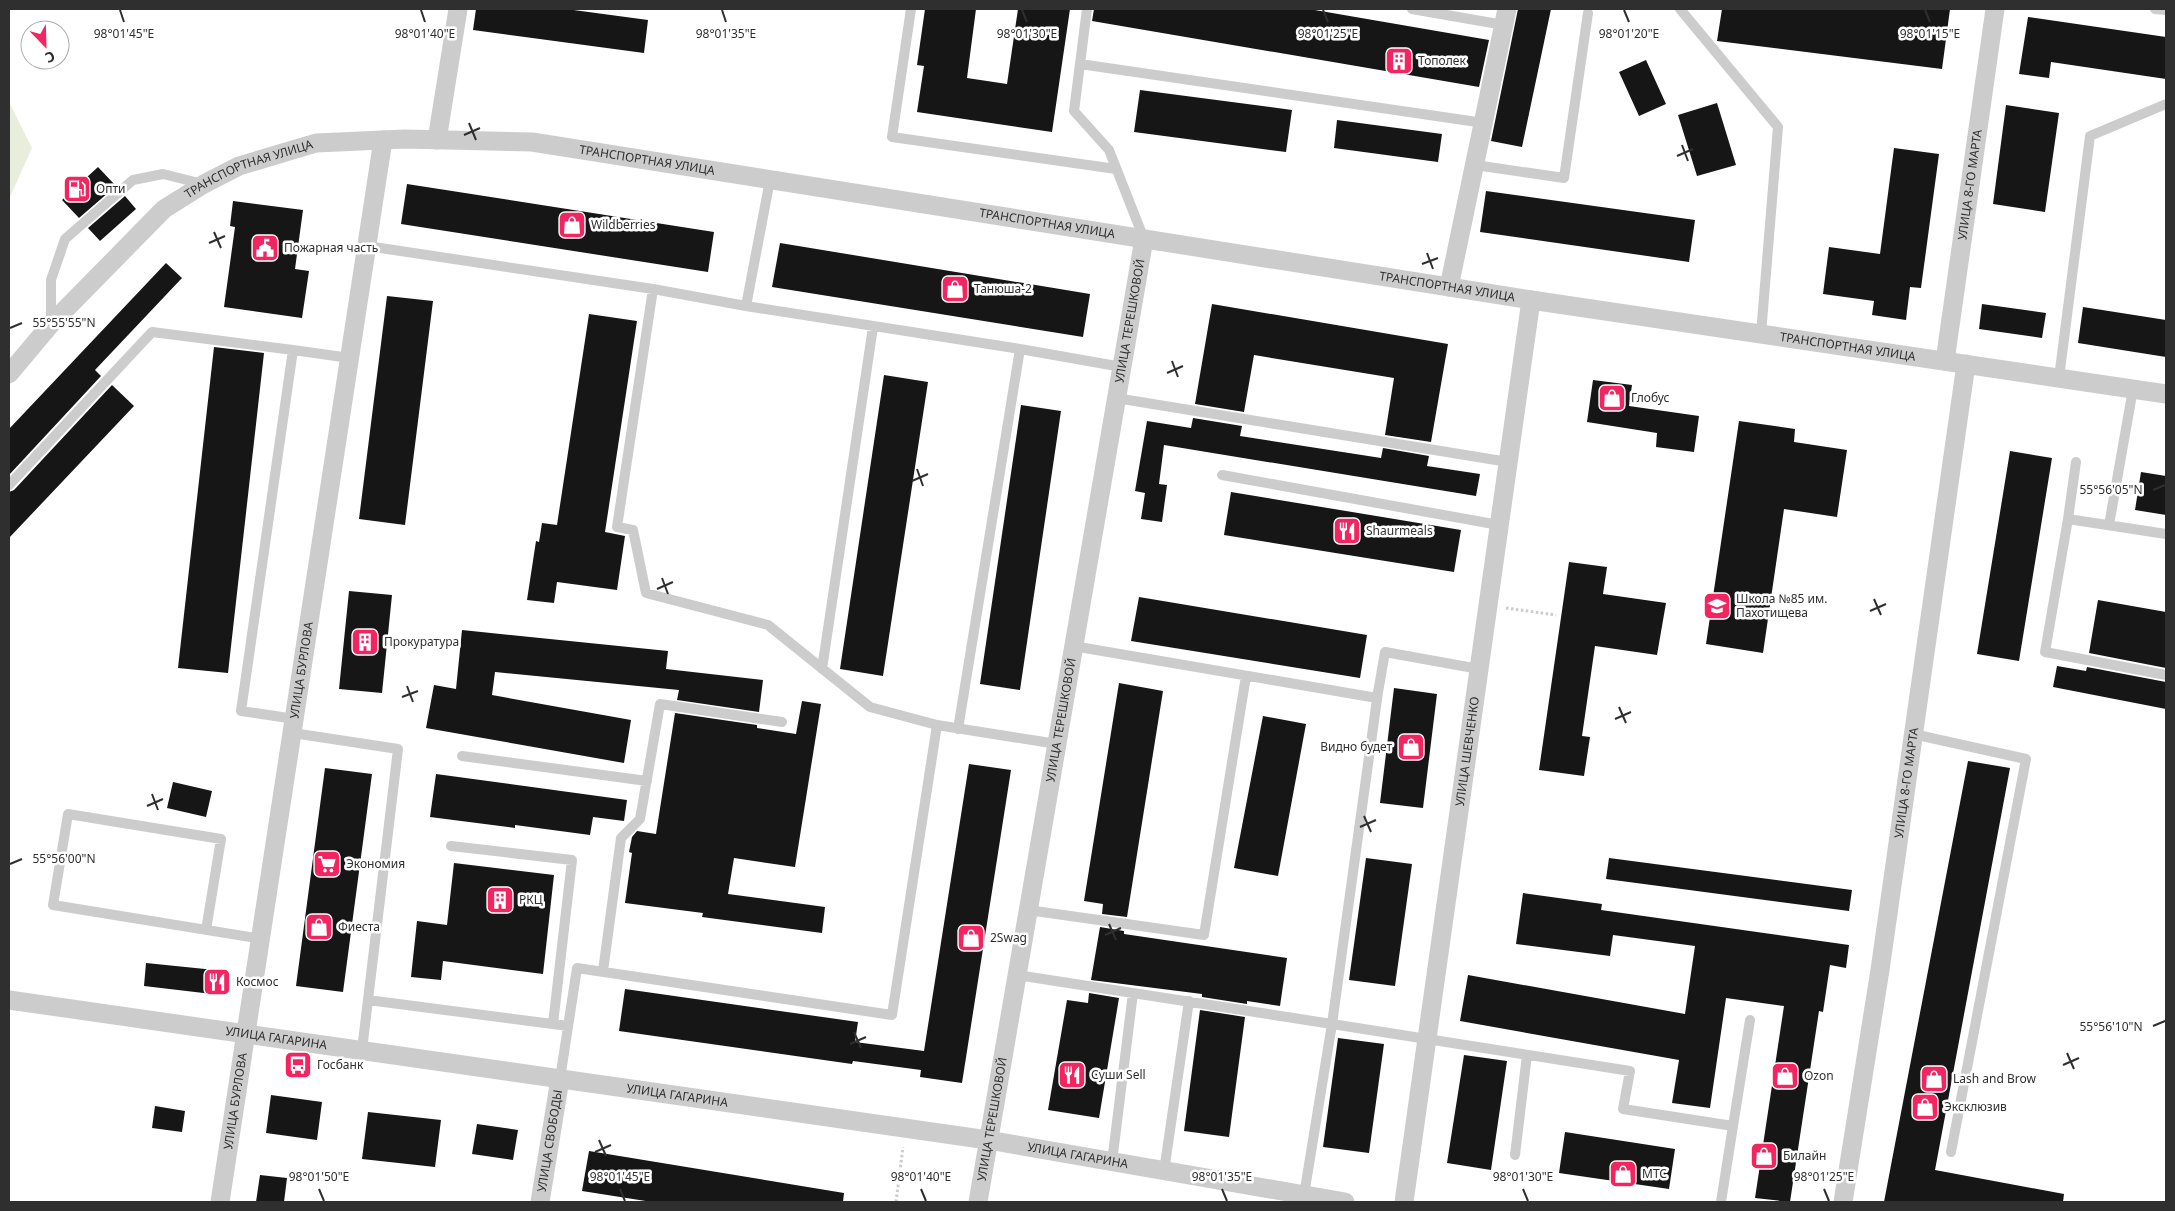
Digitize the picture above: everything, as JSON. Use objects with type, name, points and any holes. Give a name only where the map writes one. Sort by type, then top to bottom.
[{"type":"street","points":[[437,140],[458,9]]},
{"type":"street","name":"УЛИЦА 8-ГО МАРТА","points":[[1945,361],[1995,9]]},
{"type":"street","points":[[1449,288],[1506,17]]},
{"type":"street","name":"УЛИЦА БУРЛОВА","points":[[220,1202],[262,939],[382,140]]},
{"type":"street","name":"ТРАНСПОРТНАЯ УЛИЦА","points":[[9,374],[50,324],[164,209],[204,184],[239,166],[316,143],[437,140],[532,142],[1449,288],[2166,394]]},
{"type":"street","name":"УЛИЦА ТЕРЕШКОВОЙ","points":[[978,1202],[1144,239]]},
{"type":"street","name":"УЛИЦА ШЕВЧЕНКО","points":[[1404,1202],[1531,300]]},
{"type":"street","name":"УЛИЦА 8-ГО МАРТА","points":[[1843,1202],[1880,970],[1966,364]]},
{"type":"street","name":"УЛИЦА ГАГАРИНА","points":[[9,1000],[988,1140],[1345,1202]]},
{"type":"street","name":"УЛИЦА СВОБОДЫ","points":[[540,1202],[560,1079]]},
{"type":"lane","points":[[911,9],[892,137],[1116,169]]},
{"type":"lane","points":[[1087,9],[1074,111],[1109,150],[1144,239]]},
{"type":"lane","points":[[1412,9],[1506,17]]},
{"type":"lane","points":[[1680,9],[1778,127],[1761,334]]},
{"type":"lane","points":[[2155,9],[2166,10]]},
{"type":"lane","points":[[1475,165],[1564,178],[1588,13]]},
{"type":"lane","points":[[1080,64],[1484,123]]},
{"type":"lane","points":[[2059,378],[2090,136],[2166,104]]},
{"type":"lane","points":[[50,324],[51,280],[65,239],[133,180],[163,174],[204,184]]},
{"type":"lane","points":[[746,306],[770,180]]},
{"type":"lane","points":[[367,246],[653,288],[746,306],[1122,367]]},
{"type":"lane","points":[[653,288],[618,527],[633,530],[646,593],[768,626],[870,707],[937,726],[1056,744]]},
{"type":"lane","points":[[822,669],[873,327]]},
{"type":"lane","points":[[9,485],[152,332],[350,358]]},
{"type":"lane","points":[[958,729],[1020,349]]},
{"type":"lane","points":[[293,350],[241,711],[294,726],[398,749],[362,1050]]},
{"type":"lane","points":[[2109,525],[2132,389]]},
{"type":"lane","points":[[1116,398],[1508,462]]},
{"type":"lane","points":[[2076,462],[2045,652],[2166,675]]},
{"type":"lane","points":[[1222,475],[1499,524]]},
{"type":"lane","points":[[2068,519],[2166,534]]},
{"type":"lane","points":[[1073,646],[1377,698],[1385,652],[1479,669]]},
{"type":"lane","points":[[1028,910],[1204,935],[1246,676]]},
{"type":"lane","points":[[1304,1195],[1332,1024],[1378,692]]},
{"type":"lane","points":[[603,971],[621,838],[640,819],[660,704],[782,722]]},
{"type":"lane","points":[[560,1079],[577,968],[892,1015],[937,726]]},
{"type":"lane","points":[[1913,734],[2026,759],[1951,1152]]},
{"type":"lane","points":[[462,756],[647,781]]},
{"type":"lane","points":[[206,930],[221,839],[68,814],[53,905],[206,930],[262,939]]},
{"type":"lane","points":[[451,846],[572,860],[553,1024]]},
{"type":"lane","points":[[1017,975],[1630,1071],[1623,1109],[1733,1126]]},
{"type":"lane","points":[[1112,1162],[1133,993]]},
{"type":"lane","points":[[368,1000],[568,1026]]},
{"type":"lane","points":[[1164,1171],[1189,1001]]},
{"type":"lane","points":[[1721,1202],[1750,1020]]},
{"type":"lane","points":[[1515,1155],[1527,1055]]},
{"type":"path","points":[[1488,605],[1556,614]]},
{"type":"path","points":[[896,1202],[905,1128]]},
{"type":"green space","points":[[9,102],[32,148],[9,199]]},
{"type":"building","points":[[476,9],[566,9],[648,20],[644,53],[473,30]]},
{"type":"building","points":[[925,9],[976,9],[967,78],[1007,84],[1018,9],[1070,9],[1052,132],[917,112],[924,66],[917,65]]},
{"type":"building","name":"Тополек","points":[[1094,9],[1309,9],[1489,40],[1479,87],[1092,21]]},
{"type":"building","points":[[1518,9],[1551,9],[1522,147],[1491,141]]},
{"type":"building","points":[[1722,9],[1950,9],[1942,69],[1717,41]]},
{"type":"building","points":[[2028,17],[2166,37],[2166,79],[2051,62],[2049,78],[2019,74]]},
{"type":"building","points":[[1646,60],[1666,104],[1639,116],[1619,72]]},
{"type":"building","points":[[1140,90],[1292,110],[1286,152],[1134,132]]},
{"type":"building","points":[[1717,103],[1736,165],[1697,176],[1678,115]]},
{"type":"building","points":[[2006,105],[2059,113],[2045,212],[1993,204]]},
{"type":"building","points":[[1337,120],[1442,134],[1438,162],[1334,148]]},
{"type":"building","points":[[1894,148],[1939,154],[1921,288],[1910,287],[1906,320],[1872,315],[1874,301],[1823,294],[1829,247],[1880,254]]},
{"type":"building","points":[[98,167],[116,186],[79,218],[62,200]]},
{"type":"building","points":[[407,184],[714,232],[708,272],[401,224]]},
{"type":"building","points":[[1486,191],[1695,220],[1689,262],[1480,232]]},
{"type":"building","points":[[125,196],[136,209],[100,241],[88,228]]},
{"type":"building","name":"Пожарная часть","points":[[233,201],[303,210],[295,269],[309,271],[302,318],[224,307],[235,227],[230,226]]},
{"type":"building","points":[[780,243],[1090,294],[1083,337],[772,287]]},
{"type":"building","points":[[166,263],[182,278],[95,370],[101,376],[9,475],[9,429]]},
{"type":"building","points":[[387,296],[433,301],[405,525],[359,519]]},
{"type":"building","points":[[1212,304],[1448,344],[1431,442],[1385,435],[1394,378],[1254,355],[1244,412],[1195,404]]},
{"type":"building","points":[[1982,304],[2046,313],[2042,338],[1979,329]]},
{"type":"building","points":[[2083,307],[2166,320],[2166,357],[2078,343]]},
{"type":"building","points":[[589,314],[637,321],[605,532],[625,536],[617,590],[557,582],[554,603],[527,600],[536,541],[539,542],[542,523],[557,525]]},
{"type":"building","points":[[214,347],[264,353],[228,673],[178,668]]},
{"type":"building","points":[[884,375],[928,382],[883,676],[840,669]]},
{"type":"building","points":[[1593,380],[1632,385],[1629,406],[1699,416],[1694,452],[1656,447],[1657,433],[1587,422]]},
{"type":"building","points":[[112,385],[134,406],[9,538],[9,492],[14,490]]},
{"type":"building","points":[[1021,405],[1061,411],[1020,690],[980,684]]},
{"type":"building","points":[[1193,418],[1242,426],[1240,436],[1381,458],[1383,448],[1429,456],[1427,466],[1480,474],[1476,496],[1164,445],[1159,484],[1167,485],[1162,522],[1141,519],[1145,493],[1135,491],[1147,421],[1191,428]]},
{"type":"building","points":[[1739,421],[1795,429],[1794,442],[1847,450],[1837,517],[1784,509],[1763,653],[1706,644]]},
{"type":"building","points":[[2010,451],[2052,458],[2019,661],[1977,654]]},
{"type":"building","points":[[2141,472],[2166,476],[2166,515],[2135,510]]},
{"type":"building","points":[[1231,492],[1461,530],[1454,572],[1224,535]]},
{"type":"building","points":[[1569,562],[1607,567],[1603,594],[1666,603],[1657,655],[1595,646],[1582,736],[1590,737],[1584,776],[1539,770]]},
{"type":"building","name":"Прокуратура","points":[[349,591],[392,595],[382,693],[339,689]]},
{"type":"building","points":[[1139,597],[1367,635],[1360,678],[1131,641]]},
{"type":"building","points":[[2098,600],[2166,612],[2166,668],[2089,653]]},
{"type":"building","points":[[462,630],[668,651],[666,669],[763,680],[759,712],[677,700],[679,690],[495,672],[492,695],[631,720],[624,763],[426,728],[434,685],[456,689]]},
{"type":"building","points":[[2057,666],[2086,671],[2087,667],[2166,682],[2166,709],[2053,687]]},
{"type":"building","points":[[1119,683],[1163,691],[1127,917],[1102,914],[1103,904],[1084,901]]},
{"type":"building","points":[[1394,688],[1437,694],[1423,808],[1380,803]]},
{"type":"building","points":[[802,701],[821,704],[795,867],[734,858],[728,894],[825,907],[822,933],[702,917],[703,913],[625,903],[632,853],[629,852],[632,837],[637,831],[656,834],[675,713],[757,725],[757,728],[796,734]]},
{"type":"building","points":[[1263,716],[1306,724],[1278,876],[1234,868]]},
{"type":"building","points":[[1968,761],[2010,768],[1935,1170],[2064,1194],[2063,1202],[1884,1202]]},
{"type":"building","points":[[969,764],[1011,770],[962,1083],[920,1077],[921,1070],[853,1061],[852,1064],[619,1031],[625,989],[858,1022],[855,1042],[924,1051]]},
{"type":"building","points":[[325,768],[372,774],[343,992],[296,986]]},
{"type":"building","points":[[436,774],[627,800],[624,821],[593,817],[590,835],[515,825],[515,828],[430,817]]},
{"type":"building","points":[[173,782],[212,791],[206,817],[167,808]]},
{"type":"building","points":[[1366,858],[1412,864],[1395,986],[1349,980]]},
{"type":"building","points":[[1609,858],[1852,890],[1849,911],[1606,879]]},
{"type":"building","name":"РКЦ","points":[[454,863],[554,875],[543,974],[443,961],[441,980],[411,977],[417,921],[447,925]]},
{"type":"building","points":[[1523,893],[1602,904],[1601,910],[1849,945],[1846,968],[1830,965],[1823,1012],[1819,1011],[1790,1202],[1755,1198],[1784,1006],[1726,998],[1710,1108],[1672,1103],[1679,1060],[1460,1021],[1468,975],[1685,1014],[1695,946],[1613,935],[1610,956],[1516,944]]},
{"type":"building","points":[[1100,927],[1124,931],[1124,934],[1287,958],[1280,1006],[1247,1001],[1247,1004],[1202,997],[1202,994],[1091,980]]},
{"type":"building","points":[[146,963],[215,970],[212,994],[144,986]]},
{"type":"building","points":[[1089,993],[1119,998],[1099,1118],[1048,1110],[1067,1000],[1088,1003]]},
{"type":"building","points":[[1200,1010],[1245,1017],[1229,1137],[1184,1131]]},
{"type":"building","points":[[1338,1038],[1384,1044],[1369,1153],[1323,1147]]},
{"type":"building","points":[[1464,1055],[1507,1061],[1491,1170],[1447,1163]]},
{"type":"building","points":[[271,1095],[322,1102],[317,1140],[266,1133]]},
{"type":"building","points":[[155,1106],[185,1111],[182,1132],[152,1128]]},
{"type":"building","points":[[368,1112],[441,1120],[435,1167],[362,1159]]},
{"type":"building","points":[[477,1124],[518,1130],[513,1160],[472,1154]]},
{"type":"building","points":[[1565,1132],[1675,1149],[1669,1189],[1559,1173]]},
{"type":"building","points":[[589,1151],[844,1193],[843,1202],[652,1202],[582,1191]]},
{"type":"building","points":[[260,1175],[287,1178],[284,1202],[256,1202]]},
{"type":"place","name":"Тополек","points":[[1399,61]]},
{"type":"place","name":"Опти","points":[[77,189]]},
{"type":"place","name":"Wildberries","points":[[572,225]]},
{"type":"place","name":"Пожарная часть","points":[[265,248]]},
{"type":"place","name":"Танюша-2","points":[[955,289]]},
{"type":"place","name":"Глобус","points":[[1612,398]]},
{"type":"place","name":"Shaurmeals","points":[[1347,531]]},
{"type":"place","name":"Школа №85 им. Пахотищева","points":[[1717,606]]},
{"type":"place","name":"Прокуратура","points":[[365,642]]},
{"type":"place","name":"Видно будет","points":[[1411,747]]},
{"type":"place","name":"Экономия","points":[[327,864]]},
{"type":"place","name":"РКЦ","points":[[500,900]]},
{"type":"place","name":"Фиеста","points":[[319,927]]},
{"type":"place","name":"2Swag","points":[[971,938]]},
{"type":"place","name":"Космос","points":[[217,982]]},
{"type":"place","name":"Госбанк","points":[[298,1065]]},
{"type":"place","name":"Суши Sell","points":[[1072,1075]]},
{"type":"place","name":"Ozon","points":[[1785,1076]]},
{"type":"place","name":"Lash and Brow","points":[[1934,1079]]},
{"type":"place","name":"Эксклюзив","points":[[1925,1107]]},
{"type":"place","name":"Билайн","points":[[1764,1156]]},
{"type":"place","name":"МТС","points":[[1623,1174]]}]
